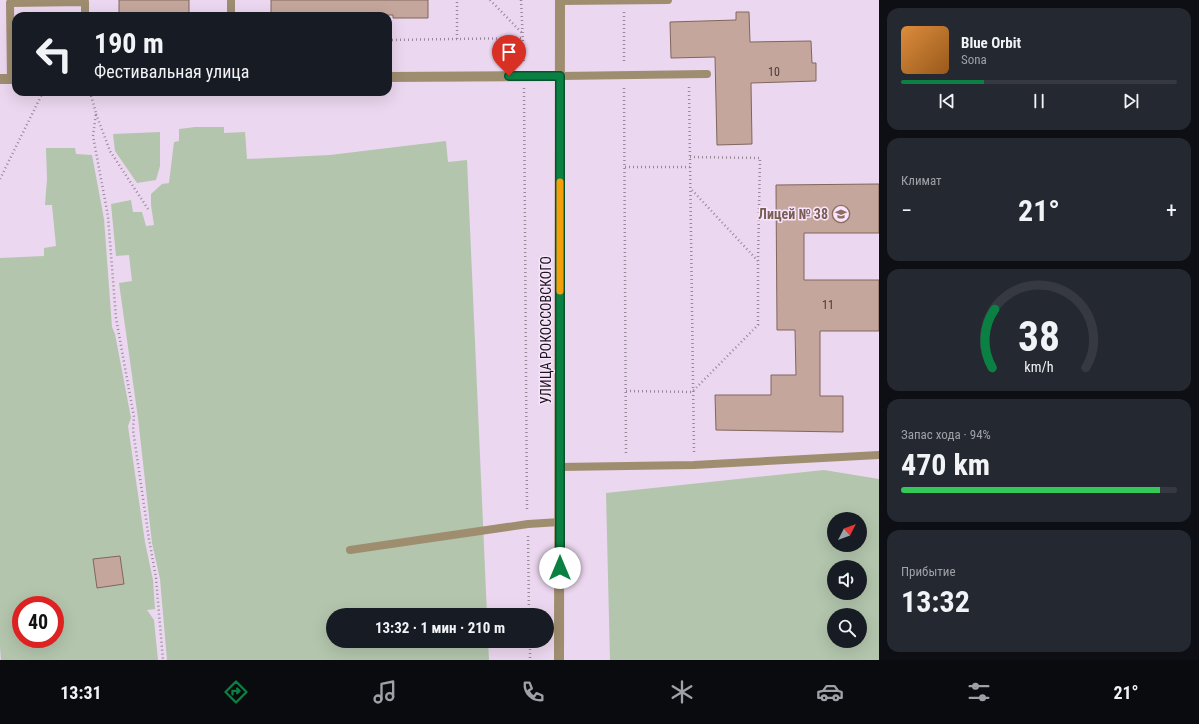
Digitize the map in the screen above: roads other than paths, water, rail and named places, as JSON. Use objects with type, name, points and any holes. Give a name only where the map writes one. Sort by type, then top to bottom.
[{"type":"street","name":"УЛИЦА РОКОССОВСКОГО","points":[[559,660],[560,0]]},
{"type":"street","points":[[392,77],[560,76]]},
{"type":"street","points":[[0,79],[12,79]]},
{"type":"lane","points":[[231,0],[231,12]]},
{"type":"lane","points":[[560,0],[668,0]]},
{"type":"lane","points":[[12,41],[10,3],[85,2],[85,12]]},
{"type":"lane","points":[[560,76],[707,74]]},
{"type":"lane","points":[[560,467],[694,464],[879,455]]},
{"type":"lane","points":[[350,550],[528,524],[560,522]]},
{"type":"place","name":"Лицей № 38","points":[[841,214]]}]
